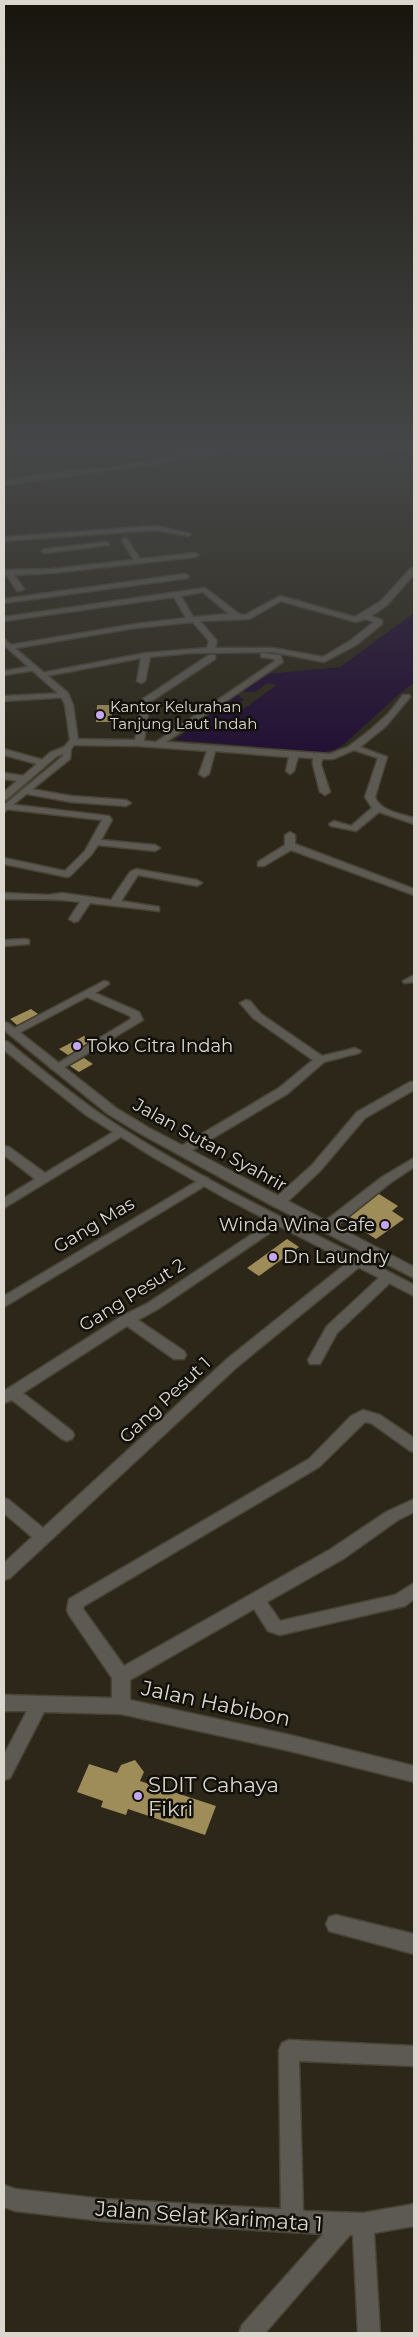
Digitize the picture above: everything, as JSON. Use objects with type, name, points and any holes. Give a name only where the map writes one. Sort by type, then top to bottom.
[{"type":"street","points":[[46,555],[49,561]]},
{"type":"street","points":[[49,561],[89,555]]},
{"type":"street","points":[[135,555],[141,563]]},
{"type":"street","points":[[20,589],[7,572],[49,561],[86,557],[141,563],[195,555]]},
{"type":"street","points":[[7,644],[192,619],[248,616],[280,598],[356,620],[365,616],[395,593],[414,570]]},
{"type":"street","points":[[4,601],[184,576]]},
{"type":"street","points":[[4,619],[207,591],[236,616]]},
{"type":"street","points":[[140,743],[146,701],[211,654],[213,641],[192,619],[178,594]]},
{"type":"street","points":[[185,659],[211,654],[273,650],[324,660],[353,643],[379,621],[365,616]]},
{"type":"street","points":[[6,808],[67,757],[70,746],[69,705],[64,695],[7,644]]},
{"type":"street","points":[[141,682],[146,655]]},
{"type":"street","points":[[41,675],[146,655],[265,655],[279,660],[276,664],[158,744]]},
{"type":"street","points":[[4,673],[33,668]]},
{"type":"street","points":[[4,699],[64,695]]},
{"type":"street","points":[[4,797],[54,754],[70,746],[140,743],[318,757],[336,756],[352,747],[394,714],[406,697]]},
{"type":"street","points":[[352,747],[383,757],[370,798],[371,803],[378,808],[414,821]]},
{"type":"street","points":[[204,774],[212,748]]},
{"type":"street","points":[[4,752],[44,763]]},
{"type":"street","points":[[290,771],[294,754]]},
{"type":"street","points":[[318,757],[317,765],[325,792]]},
{"type":"street","points":[[4,776],[25,779]]},
{"type":"street","points":[[25,791],[71,798],[126,803]]},
{"type":"street","points":[[4,861],[66,874],[89,852],[107,820],[106,818],[6,808]]},
{"type":"street","points":[[334,824],[353,829],[378,808]]},
{"type":"street","points":[[290,835],[290,846]]},
{"type":"street","points":[[96,842],[155,848]]},
{"type":"street","points":[[261,864],[290,846]]},
{"type":"street","points":[[290,846],[414,892]]},
{"type":"street","points":[[115,902],[136,872],[197,883]]},
{"type":"street","points":[[4,896],[49,898],[62,896],[155,909]]},
{"type":"street","points":[[74,919],[87,899]]},
{"type":"street","points":[[4,943],[25,942]]},
{"type":"street","points":[[8,1029],[104,984]]},
{"type":"street","points":[[42,1075],[137,1020],[135,1014],[86,993]]},
{"type":"street","points":[[246,1003],[257,1016],[320,1060]]},
{"type":"street","name":"Jalan Sutan Syahrir","points":[[8,1029],[112,1111],[278,1203],[414,1273]]},
{"type":"street","name":"Jalan Sutan Syahrir","points":[[4,1044],[42,1075],[120,1132],[204,1181],[414,1291]]},
{"type":"street","points":[[182,1151],[283,1091],[320,1060],[355,1052]]},
{"type":"street","points":[[278,1203],[316,1168],[361,1116],[414,1085]]},
{"type":"street","points":[[4,1204],[120,1132]]},
{"type":"street","points":[[5,1150],[44,1179]]},
{"type":"street","points":[[325,1228],[386,1180],[414,1162]]},
{"type":"street","name":"Gang Mas","points":[[4,1300],[204,1181]]},
{"type":"street","name":"Gang Pesut 2","points":[[8,1396],[128,1319],[153,1306],[278,1221]]},
{"type":"street","name":"Gang Pesut 1","points":[[4,1573],[232,1362],[358,1261]]},
{"type":"street","points":[[315,1360],[332,1330],[388,1277]]},
{"type":"street","points":[[128,1319],[179,1355]]},
{"type":"street","points":[[8,1396],[67,1435]]},
{"type":"street","points":[[120,1706],[121,1676],[75,1610],[75,1604],[78,1601],[314,1463],[356,1420],[363,1416],[375,1419],[414,1446]]},
{"type":"street","points":[[4,1504],[43,1537]]},
{"type":"street","points":[[121,1676],[337,1554],[392,1516],[414,1505]]},
{"type":"street","points":[[257,1600],[274,1626],[280,1628],[399,1601],[414,1590]]},
{"type":"street","name":"Jalan Habibon","points":[[4,1703],[120,1706],[290,1742],[414,1774]]},
{"type":"street","points":[[4,1772],[38,1705]]},
{"type":"street","points":[[336,1924],[414,1944]]},
{"type":"street","points":[[292,2222],[289,2050],[414,2056]]},
{"type":"street","name":"Jalan Selat Karimata 1","points":[[4,2196],[15,2200],[104,2210],[292,2222],[354,2224],[414,2215]]},
{"type":"street","points":[[250,2333],[354,2224]]},
{"type":"street","points":[[354,2224],[369,2333]]},
{"type":"shaded area","points":[[414,613],[414,683],[399,694],[343,745],[334,750],[323,752],[175,740],[267,674],[340,667]]},
{"type":"pier","points":[[268,683],[277,685],[242,710],[233,707],[244,700],[237,694],[241,692],[255,692]]},
{"type":"building","name":"Kantor Kelurahan Tanjung Laut Indah","points":[[97,705],[112,705],[112,722],[96,722]]},
{"type":"building","points":[[31,1009],[38,1014],[17,1025],[10,1019]]},
{"type":"building","name":"Toko Citra Indah","points":[[84,1036],[91,1041],[68,1055],[59,1049]]},
{"type":"building","points":[[84,1058],[93,1064],[79,1072],[70,1066]]},
{"type":"building","points":[[379,1194],[398,1206],[392,1211],[404,1219],[376,1239],[365,1232],[369,1229],[350,1217]]},
{"type":"building","name":"Dn Laundry","points":[[287,1239],[299,1247],[259,1276],[247,1268]]},
{"type":"building","name":"SDIT Cahaya Fikri","points":[[135,1760],[144,1772],[140,1781],[216,1806],[205,1835],[128,1809],[126,1815],[101,1807],[103,1801],[77,1792],[89,1764],[117,1773],[121,1765]]},
{"type":"place","name":"Kantor Kelurahan Tanjung Laut Indah","points":[[100,715]]},
{"type":"place","name":"Toko Citra Indah","points":[[77,1046]]},
{"type":"place","name":"Winda Wina Cafe","points":[[385,1225]]},
{"type":"place","name":"Dn Laundry","points":[[273,1257]]},
{"type":"place","name":"SDIT Cahaya Fikri","points":[[138,1796]]}]
